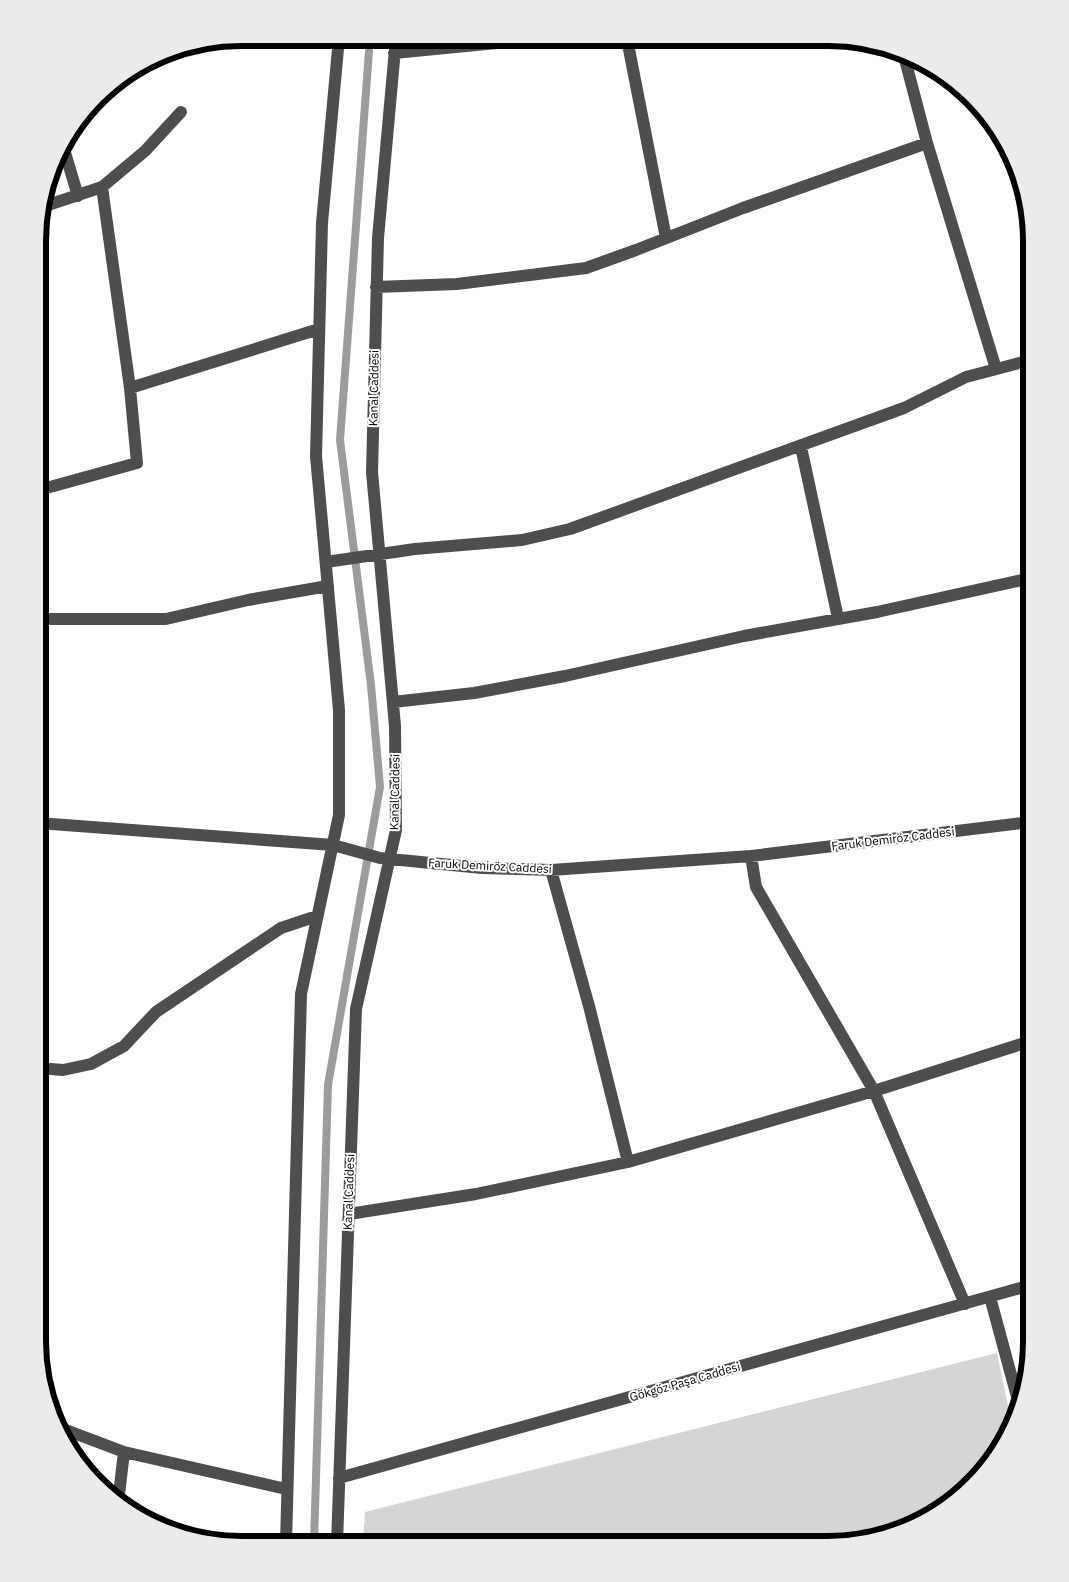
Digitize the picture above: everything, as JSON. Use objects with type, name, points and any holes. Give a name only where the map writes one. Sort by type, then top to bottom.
[{"type":"street","points":[[286,1536],[301,994],[340,814],[339,710],[328,586],[332,561],[316,456],[322,223],[338,46]]},
{"type":"street","name":"Kanal Caddesi","points":[[337,1536],[356,1009],[384,858],[396,830],[395,726],[376,554],[372,472],[378,238],[395,46]]},
{"type":"street","points":[[394,53],[466,46]]},
{"type":"street","points":[[628,46],[666,238]]},
{"type":"street","points":[[906,63],[927,143],[996,369]]},
{"type":"street","points":[[50,205],[102,187],[145,151],[181,112]]},
{"type":"street","points":[[376,287],[457,284],[586,268],[743,208],[927,143]]},
{"type":"street","points":[[66,155],[78,196]]},
{"type":"street","points":[[46,488],[137,464],[130,388],[102,187]]},
{"type":"street","points":[[130,388],[319,329]]},
{"type":"street","points":[[332,561],[376,554],[522,540],[570,529],[801,447],[904,408],[966,377],[1023,362]]},
{"type":"street","points":[[801,447],[838,618]]},
{"type":"street","points":[[393,702],[474,693],[556,678],[744,636],[1023,580]]},
{"type":"street","points":[[46,619],[166,619],[248,600],[328,586]]},
{"type":"street","name":"Faruk Demiröz Caddesi","points":[[46,824],[333,845],[384,858],[482,868],[551,870],[751,856],[1023,823]]},
{"type":"street","points":[[751,856],[756,887],[874,1091],[965,1304]]},
{"type":"street","points":[[551,870],[589,1006],[628,1162]]},
{"type":"street","points":[[46,1069],[63,1070],[91,1064],[124,1046],[156,1012],[281,928],[318,916]]},
{"type":"street","points":[[349,1214],[476,1194],[628,1162],[874,1091],[1023,1044]]},
{"type":"street","name":"Gökgöz Paşa Caddesi","points":[[339,1478],[1023,1287]]},
{"type":"street","points":[[990,1297],[1016,1392]]},
{"type":"street","points":[[68,1431],[124,1452],[286,1489]]},
{"type":"street","points":[[119,1492],[124,1452]]},
{"type":"shaded area","points":[[997,1353],[1009,1411],[1003,1427],[990,1449],[966,1479],[936,1503],[914,1516],[866,1532],[827,1536],[363,1536],[365,1512]]},
{"type":"waterway","points":[[314,1536],[328,1085],[380,787],[371,685],[340,440],[369,46]]}]
